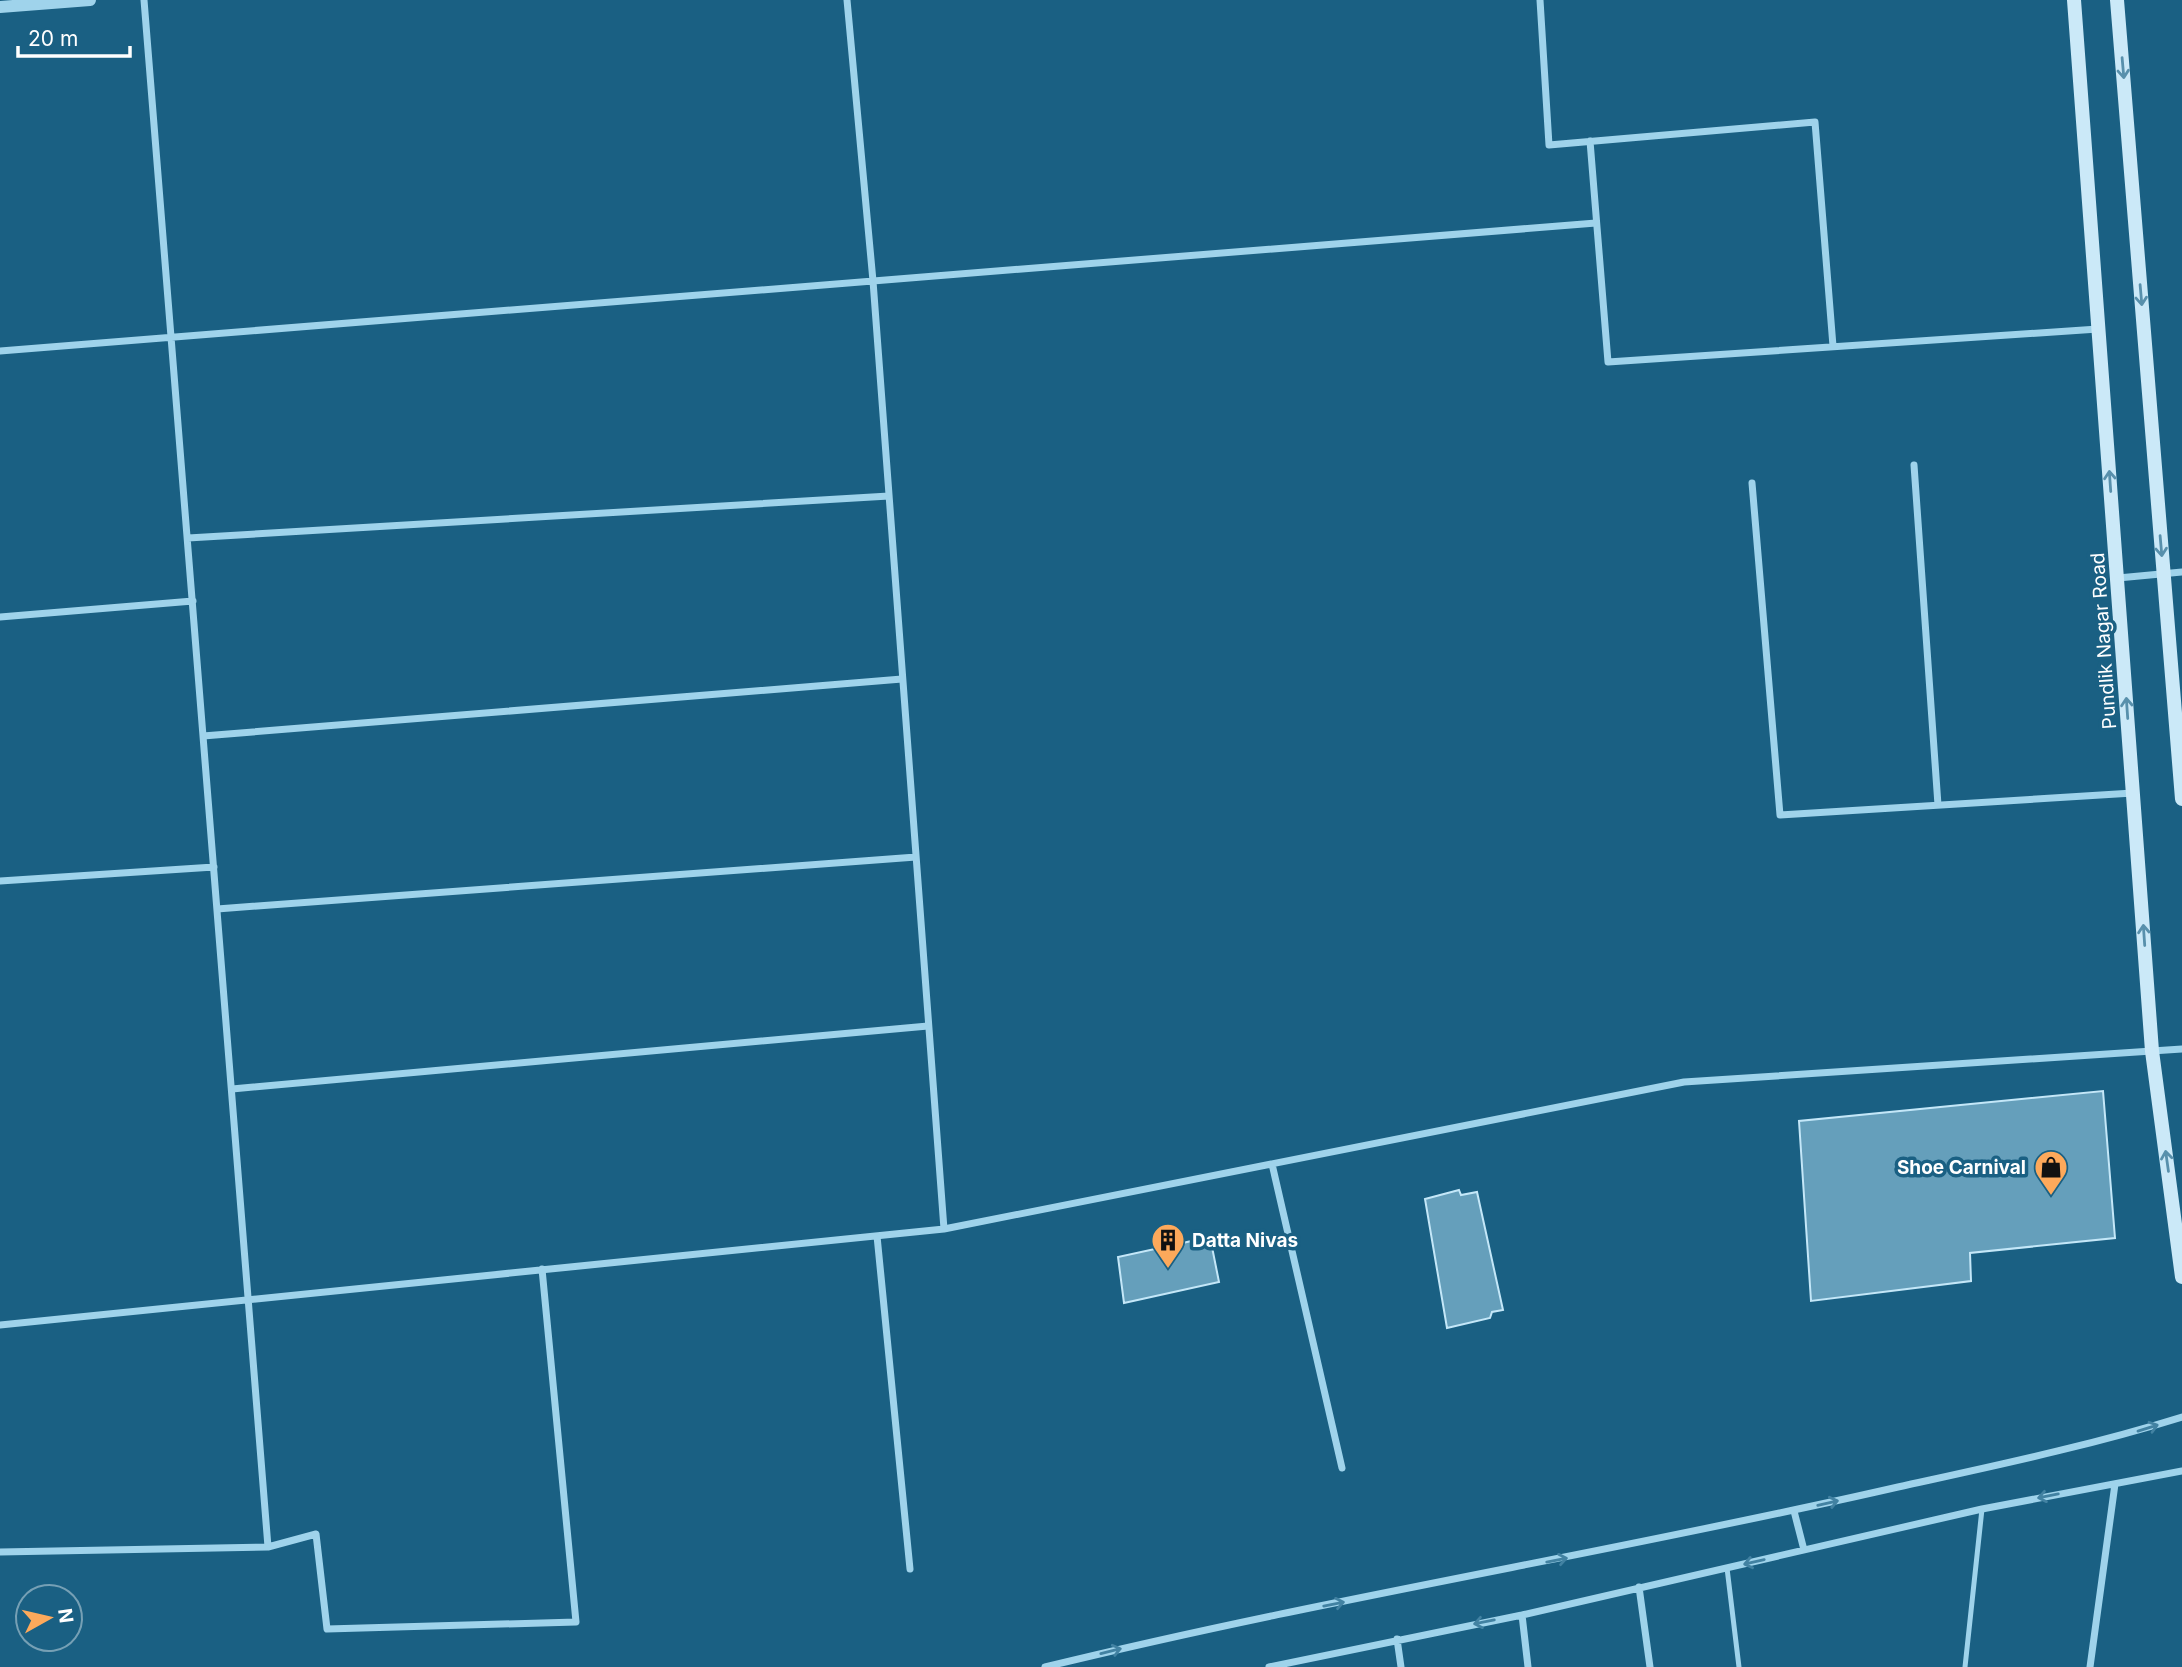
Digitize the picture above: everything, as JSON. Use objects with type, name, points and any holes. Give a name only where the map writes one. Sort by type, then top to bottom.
[{"type":"main road","name":"Pundlik Nagar Road","points":[[2074,0],[2152,1051],[2182,1277]]},
{"type":"main road","points":[[2117,0],[2182,799]]},
{"type":"street","points":[[0,7],[90,0]]},
{"type":"street","points":[[144,0],[268,1547]]},
{"type":"street","points":[[847,0],[873,281],[944,1229]]},
{"type":"street","points":[[1540,0],[1549,145],[1815,122],[1833,346]]},
{"type":"street","points":[[1590,141],[1608,362],[2098,328]]},
{"type":"street","points":[[0,351],[1596,223]]},
{"type":"street","points":[[1914,465],[1938,805]]},
{"type":"street","points":[[1752,483],[1780,815],[2134,793]]},
{"type":"street","points":[[187,538],[889,496]]},
{"type":"street","points":[[2118,578],[2182,572]]},
{"type":"street","points":[[0,617],[193,601]]},
{"type":"street","points":[[203,736],[902,679]]},
{"type":"street","points":[[217,909],[916,857]]},
{"type":"street","points":[[0,881],[214,867]]},
{"type":"street","points":[[232,1089],[928,1026]]},
{"type":"street","points":[[0,1325],[944,1229],[1684,1082],[2182,1049]]},
{"type":"street","points":[[1272,1164],[1342,1468]]},
{"type":"street","points":[[877,1236],[910,1569]]},
{"type":"street","points":[[0,1552],[268,1547],[316,1534],[327,1629],[576,1622],[542,1269]]},
{"type":"street","points":[[1045,1667],[1160,1639],[1794,1511],[2114,1438],[2182,1417]]},
{"type":"street","points":[[1269,1667],[1522,1615],[1982,1508],[2182,1471]]},
{"type":"street","points":[[2090,1667],[2115,1484]]},
{"type":"street","points":[[1794,1511],[1804,1550]]},
{"type":"street","points":[[1639,1587],[1650,1667]]},
{"type":"street","points":[[1522,1615],[1528,1667]]},
{"type":"street","points":[[1397,1639],[1401,1667]]},
{"type":"lane","points":[[1965,1667],[1982,1508]]},
{"type":"lane","points":[[1727,1568],[1739,1667]]},
{"type":"building","points":[[2103,1091],[2115,1238],[1970,1253],[1971,1281],[1811,1301],[1799,1121]]},
{"type":"building","points":[[1459,1190],[1461,1195],[1477,1192],[1503,1310],[1492,1312],[1490,1318],[1447,1328],[1425,1199]]},
{"type":"building","name":"Datta Nivas","points":[[1210,1237],[1219,1282],[1124,1303],[1118,1257]]},
{"type":"place","name":"Shoe Carnival","points":[[2051,1197]]},
{"type":"place","name":"Datta Nivas","points":[[1168,1270]]}]
